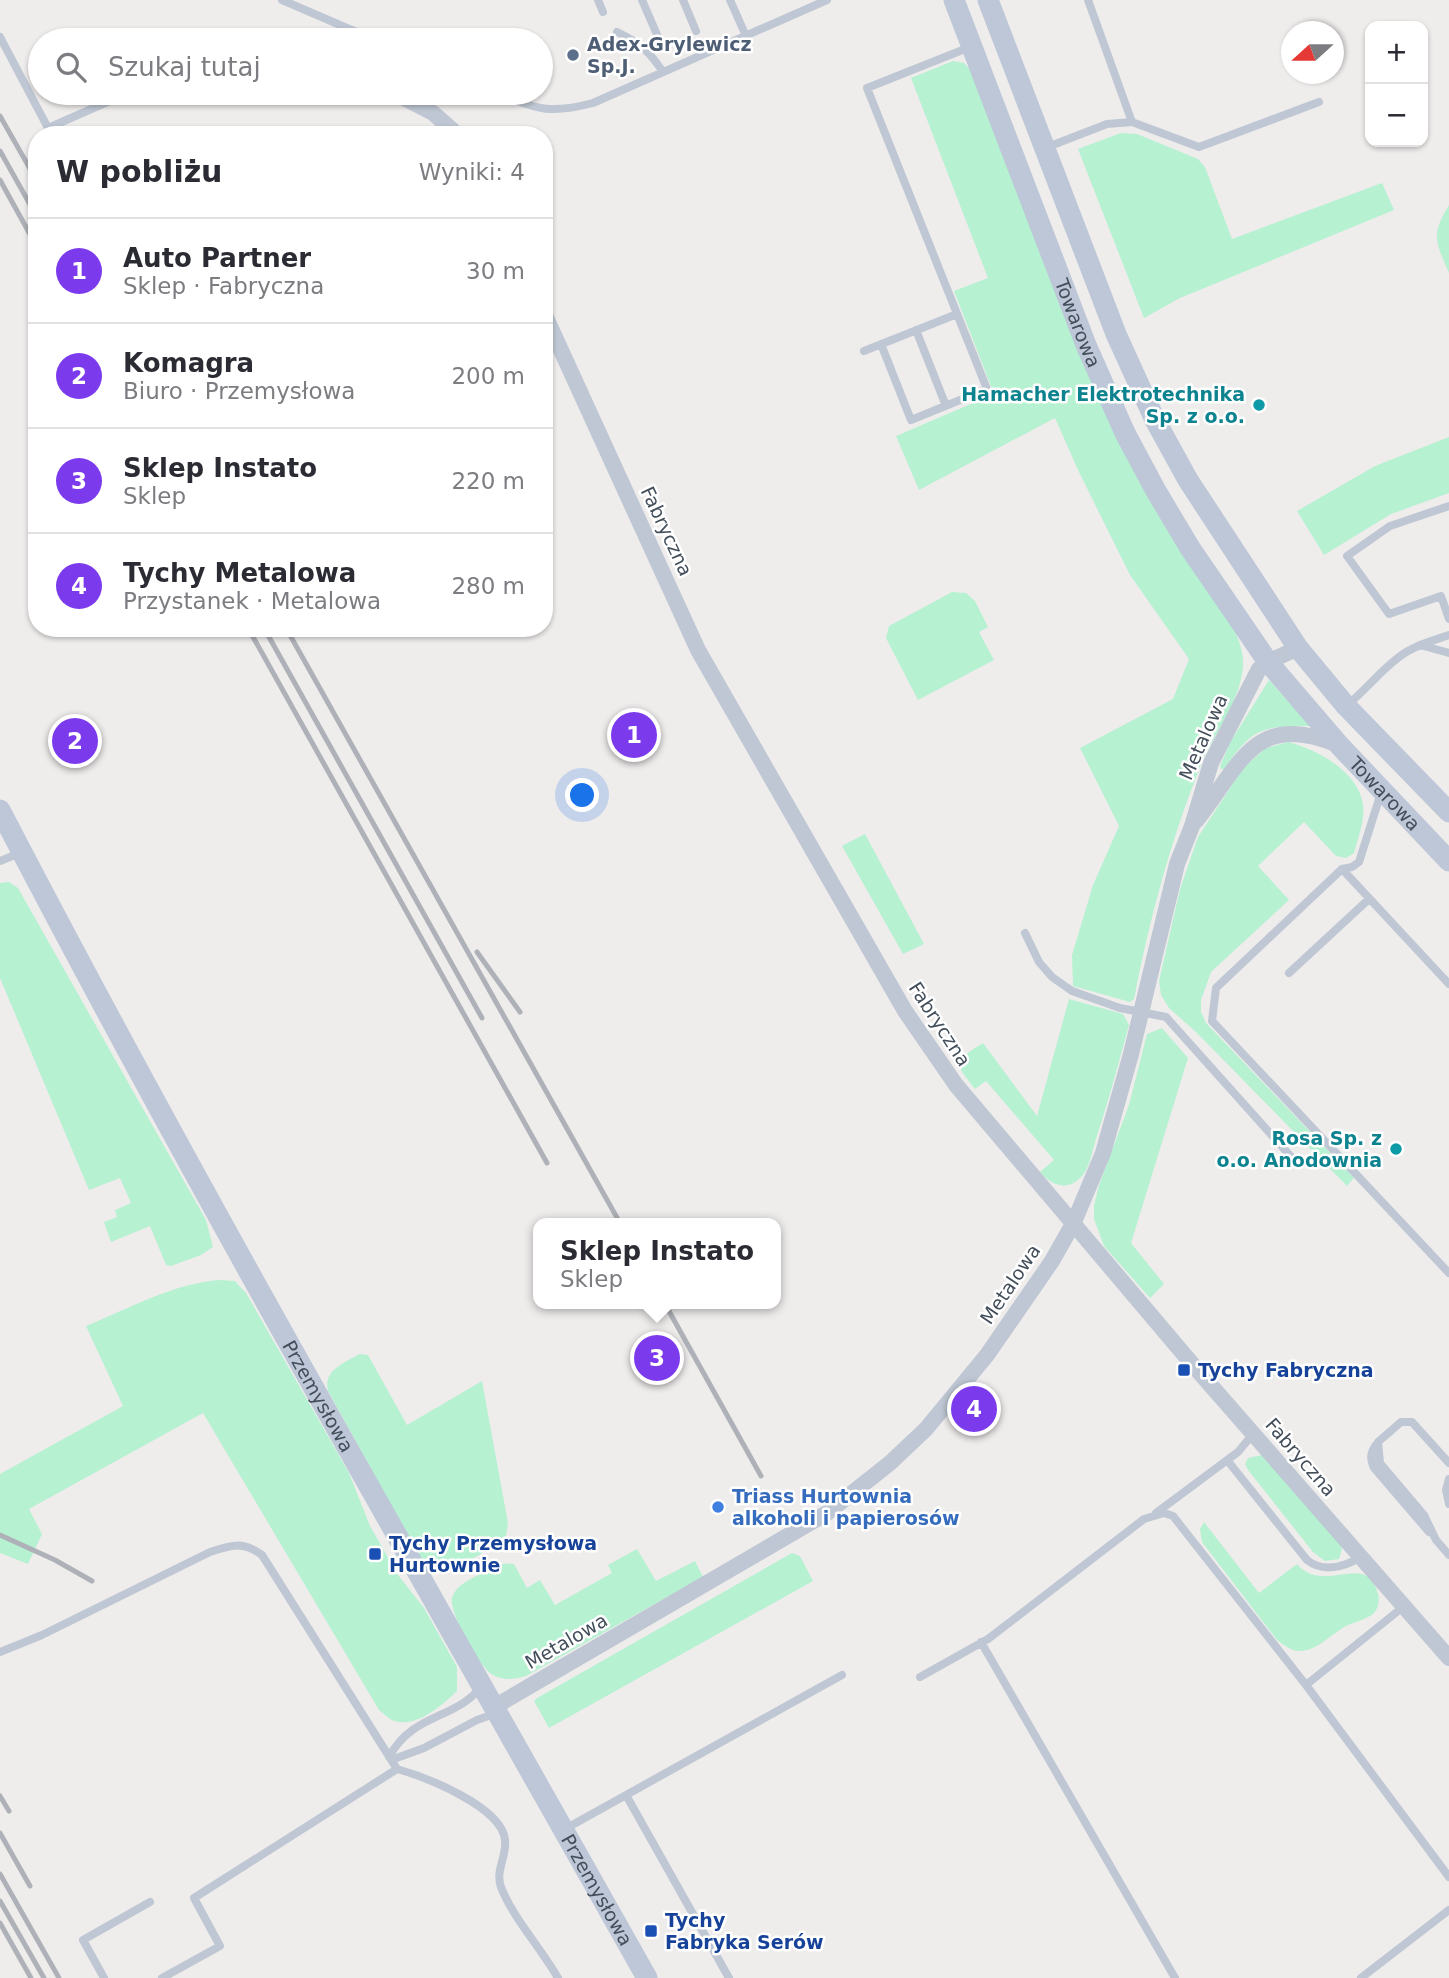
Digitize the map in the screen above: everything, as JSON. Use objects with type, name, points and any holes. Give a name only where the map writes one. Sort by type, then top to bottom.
[{"type":"street","name":"Towarowa","points":[[954,0],[1086,345],[1125,433],[1156,491],[1190,548],[1268,662],[1340,746],[1449,861]]},
{"type":"street","name":"Towarowa","points":[[988,0],[1116,334],[1155,420],[1196,491],[1298,648],[1346,706],[1449,812]]},
{"type":"street","points":[[417,105],[433,113],[448,126]]},
{"type":"street","name":"Fabryczna","points":[[553,333],[698,650],[905,1012],[956,1085],[1253,1434],[1449,1658]]},
{"type":"street","points":[[1268,662],[1298,648]]},
{"type":"street","name":"Metalowa","points":[[496,1711],[827,1513],[890,1463],[926,1429],[987,1355],[1052,1261],[1074,1222],[1103,1153],[1177,864],[1211,763],[1254,678],[1268,662]]},
{"type":"street","points":[[1192,826],[1246,752],[1259,742],[1295,734],[1310,735],[1340,746]]},
{"type":"street","name":"Przemysłowa","points":[[0,810],[103,1007],[232,1243],[647,1978]]},
{"type":"lane","points":[[282,0],[347,28]]},
{"type":"lane","points":[[598,0],[603,12]]},
{"type":"lane","points":[[642,0],[658,37]]},
{"type":"lane","points":[[682,0],[696,31]]},
{"type":"lane","points":[[730,0],[746,36]]},
{"type":"lane","points":[[530,105],[544,110],[565,111],[593,103],[827,0]]},
{"type":"lane","points":[[1087,0],[1132,122]]},
{"type":"lane","points":[[617,32],[651,53],[663,72]]},
{"type":"lane","points":[[0,37],[28,90]]},
{"type":"lane","points":[[881,344],[911,419],[987,390],[867,88],[972,46]]},
{"type":"lane","points":[[1044,149],[1107,124],[1132,122],[1199,147],[1319,103]]},
{"type":"lane","points":[[36,105],[47,126]]},
{"type":"lane","points":[[53,126],[101,105]]},
{"type":"lane","points":[[864,351],[957,314]]},
{"type":"lane","points":[[916,330],[946,406]]},
{"type":"lane","points":[[1449,506],[1390,526],[1347,556],[1389,614],[1441,596],[1449,619]]},
{"type":"lane","points":[[1346,706],[1399,657],[1420,645],[1449,635]]},
{"type":"lane","points":[[1420,645],[1449,653]]},
{"type":"lane","points":[[1381,791],[1359,862],[1342,869],[1216,988],[1212,1021],[1449,1273]]},
{"type":"lane","points":[[0,861],[22,852]]},
{"type":"lane","points":[[1342,869],[1449,984]]},
{"type":"lane","points":[[1290,974],[1369,899]]},
{"type":"lane","points":[[1025,933],[1039,962],[1052,977],[1072,991],[1140,1012],[1166,1017],[1294,1160]]},
{"type":"lane","points":[[1449,1463],[1412,1422],[1401,1422],[1378,1442],[1377,1455],[1380,1462],[1424,1516],[1436,1540],[1449,1555]]},
{"type":"lane","points":[[1154,1515],[1238,1452],[1253,1434]]},
{"type":"lane","points":[[1227,1460],[1314,1566],[1326,1569],[1361,1557]]},
{"type":"lane","points":[[1449,1479],[1446,1490],[1449,1504]]},
{"type":"lane","points":[[919,1677],[981,1643],[1144,1519],[1164,1513],[1173,1516],[1306,1685],[1449,1877]]},
{"type":"lane","points":[[0,1652],[42,1635],[210,1552],[229,1546],[249,1546],[262,1555],[397,1769],[444,1785],[469,1800],[499,1824],[505,1840],[499,1878],[501,1887],[515,1915],[558,1978]]},
{"type":"lane","points":[[1306,1685],[1403,1607]]},
{"type":"lane","points":[[981,1643],[1175,1978]]},
{"type":"lane","points":[[563,1831],[842,1675]]},
{"type":"lane","points":[[390,1758],[404,1735],[466,1700],[481,1686]]},
{"type":"lane","points":[[390,1758],[424,1748],[496,1711]]},
{"type":"lane","points":[[162,1978],[220,1946],[194,1898],[397,1769]]},
{"type":"lane","points":[[626,1795],[729,1978]]},
{"type":"lane","points":[[104,1978],[82,1940],[149,1902]]},
{"type":"lane","points":[[1360,1978],[1449,1910]]},
{"type":"green space","points":[[953,61],[964,63],[974,74],[1029,219],[1231,623],[1242,654],[1242,674],[1235,699],[1205,755],[1179,824],[1146,940],[1134,999],[1130,1002],[1073,986],[1072,955],[1093,885],[1119,826],[1080,748],[1173,699],[1189,659],[1130,575],[1055,418],[919,490],[896,436],[994,394],[954,291],[988,278],[911,78]]},
{"type":"green space","points":[[1121,133],[1137,134],[1198,159],[1205,167],[1232,239],[1382,183],[1394,210],[1180,298],[1144,318],[1078,149]]},
{"type":"green space","points":[[1449,205],[1449,273],[1438,246],[1437,232]]},
{"type":"green space","points":[[1449,437],[1449,493],[1391,514],[1324,555],[1297,511],[1375,466]]},
{"type":"green space","points":[[952,592],[966,593],[975,601],[988,627],[979,632],[994,660],[918,700],[886,638],[889,626]]},
{"type":"green space","points":[[1269,680],[1310,726],[1279,727],[1259,732],[1242,745],[1224,769],[1221,769],[1231,741]]},
{"type":"green space","points":[[1288,742],[1323,756],[1354,782],[1360,793],[1363,811],[1354,853],[1346,858],[1336,856],[1304,822],[1258,866],[1289,900],[1211,972],[1201,1000],[1201,1012],[1206,1023],[1354,1178],[1347,1186],[1196,1032],[1169,1008],[1161,995],[1159,981],[1180,889],[1198,837],[1244,767],[1266,748]]},
{"type":"green space","points":[[865,834],[924,944],[903,954],[842,846]]},
{"type":"green space","points":[[9,882],[18,888],[206,1220],[213,1247],[201,1255],[171,1266],[166,1265],[150,1226],[111,1242],[104,1222],[117,1217],[115,1210],[131,1203],[120,1178],[89,1190],[0,978],[0,883]]},
{"type":"green space","points":[[1069,999],[1123,1014],[1129,1025],[1087,1168],[1074,1183],[1063,1185],[1051,1182],[1040,1172],[1054,1160],[986,1081],[975,1089],[963,1073],[960,1063],[966,1054],[983,1043],[1037,1116]]},
{"type":"green space","points":[[1162,1028],[1188,1058],[1131,1243],[1164,1284],[1150,1298],[1104,1246],[1094,1219],[1094,1205],[1129,1105],[1147,1034]]},
{"type":"green space","points":[[220,1280],[235,1281],[246,1293],[349,1473],[370,1526],[398,1575],[424,1608],[457,1667],[457,1691],[419,1719],[409,1722],[392,1720],[379,1710],[203,1413],[29,1509],[42,1534],[28,1564],[0,1553],[0,1474],[123,1406],[86,1326],[168,1291]]},
{"type":"green space","points":[[359,1354],[368,1355],[407,1425],[482,1381],[508,1523],[506,1536],[458,1565],[426,1568],[328,1391],[328,1378],[331,1373]]},
{"type":"green space","points":[[1262,1455],[1337,1538],[1342,1549],[1339,1559],[1325,1561],[1313,1552],[1248,1470],[1245,1464],[1248,1458]]},
{"type":"green space","points":[[1204,1522],[1259,1593],[1297,1564],[1308,1573],[1319,1576],[1355,1573],[1364,1575],[1372,1581],[1378,1594],[1379,1603],[1376,1610],[1370,1616],[1342,1628],[1314,1648],[1301,1651],[1288,1648],[1277,1640],[1202,1542],[1200,1529]]},
{"type":"green space","points":[[637,1549],[656,1581],[695,1561],[703,1577],[526,1676],[507,1679],[489,1672],[474,1653],[455,1616],[452,1598],[460,1586],[497,1566],[514,1564],[527,1588],[540,1580],[555,1605],[612,1573],[608,1565]]},
{"type":"green space","points":[[792,1553],[800,1556],[813,1581],[549,1728],[534,1701],[537,1698]]},
{"type":"railway","points":[[0,116],[28,165]]},
{"type":"railway","points":[[0,151],[28,201]]},
{"type":"railway","points":[[0,180],[28,231]]},
{"type":"railway","points":[[253,637],[547,1163]]},
{"type":"railway","points":[[269,637],[482,1018]]},
{"type":"railway","points":[[291,637],[617,1218]]},
{"type":"railway","points":[[477,952],[520,1012]]},
{"type":"railway","points":[[668,1309],[761,1476]]},
{"type":"railway","points":[[0,1535],[55,1560],[92,1581]]},
{"type":"railway","points":[[0,1796],[9,1811]]},
{"type":"railway","points":[[0,1833],[30,1886]]},
{"type":"railway","points":[[0,1874],[59,1978]]},
{"type":"railway","points":[[0,1901],[44,1978]]},
{"type":"railway","points":[[0,1923],[31,1978]]},
{"type":"place","name":"Adex-Grylewicz Sp.J.","points":[[573,55]]},
{"type":"place","name":"Hamacher Elektrotechnika Sp. z o.o.","points":[[1259,405]]},
{"type":"place","name":"Auto Partner","points":[[634,735]]},
{"type":"place","name":"Komagra","points":[[75,741]]},
{"type":"place","name":"Rosa Sp. z o.o. Anodownia","points":[[1396,1149]]},
{"type":"place","name":"Sklep Instato","points":[[657,1358]]},
{"type":"place","name":"Tychy Fabryczna","points":[[1184,1370]]},
{"type":"place","name":"Tychy Metalowa","points":[[974,1409]]},
{"type":"place","name":"Triass Hurtownia alkoholi i papierosów","points":[[718,1507]]},
{"type":"place","name":"Tychy Przemysłowa Hurtownie","points":[[375,1554]]},
{"type":"place","name":"Tychy Fabryka Serów","points":[[651,1931]]}]
